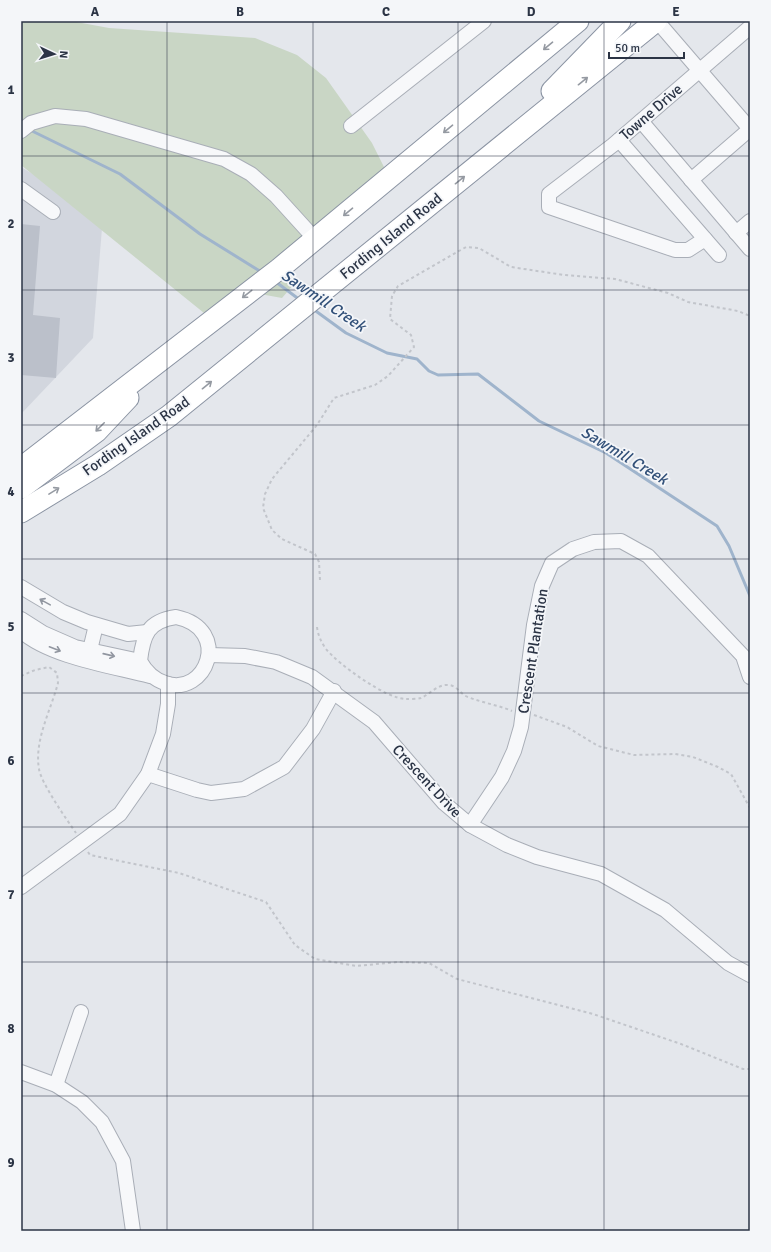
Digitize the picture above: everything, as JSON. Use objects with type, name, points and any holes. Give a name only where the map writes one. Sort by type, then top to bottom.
[{"type":"highway","points":[[21,468],[176,349],[315,239],[578,21]]},
{"type":"highway","points":[[477,166],[620,21]]},
{"type":"highway","name":"Fording Island Road","points":[[21,512],[98,465],[169,416],[657,21]]},
{"type":"highway","points":[[21,488],[97,431],[176,349]]},
{"type":"highway","points":[[21,453],[81,422]]},
{"type":"street","points":[[657,21],[750,129],[691,180]]},
{"type":"street","points":[[351,126],[482,22]]},
{"type":"street","name":"Towne Drive","points":[[705,239],[688,250],[675,250],[549,208],[549,194],[619,140],[699,69],[750,27]]},
{"type":"street","points":[[21,131],[31,123],[55,116],[86,119],[224,159],[251,174],[276,196],[315,239]]},
{"type":"street","points":[[641,121],[750,249]]},
{"type":"street","points":[[619,140],[719,255]]},
{"type":"street","points":[[21,189],[53,212]]},
{"type":"street","points":[[736,233],[750,221]]},
{"type":"street","name":"Crescent Plantation","points":[[470,825],[502,777],[521,727],[534,625],[542,586],[552,563],[573,549],[594,542],[621,541],[648,556],[743,656],[750,677]]},
{"type":"street","points":[[21,587],[63,612],[96,625],[128,634],[147,632]]},
{"type":"street","points":[[21,631],[31,640],[80,658],[150,676],[168,684],[179,685],[195,678],[206,666],[209,655],[208,644],[204,634],[197,625],[176,617],[165,619],[155,624],[147,632],[143,639],[140,661],[150,676]]},
{"type":"street","points":[[21,620],[75,646],[140,661]]},
{"type":"street","points":[[90,650],[96,625]]},
{"type":"street","name":"Crescent Drive","points":[[209,655],[244,656],[276,662],[312,677],[334,691],[374,722],[444,803],[470,825],[508,845],[537,857],[601,874],[665,910],[728,963],[750,975]]},
{"type":"street","points":[[21,887],[120,814],[148,774],[163,734],[168,704],[168,684]]},
{"type":"street","points":[[148,774],[211,793],[244,789],[284,767],[313,729],[334,691]]},
{"type":"street","points":[[56,1085],[81,1012]]},
{"type":"street","points":[[21,1072],[56,1085],[82,1102],[102,1122],[123,1161],[133,1231]]},
{"type":"path","points":[[320,580],[319,562],[315,554],[282,539],[272,530],[263,508],[265,494],[272,480],[317,425],[334,398],[375,385],[388,376],[414,346],[411,335],[390,319],[392,296],[398,286],[466,247],[478,248],[511,267],[533,271],[615,279],[668,293],[688,302],[738,311],[750,316]]},
{"type":"path","points":[[21,676],[35,670],[49,668],[57,673],[58,683],[39,742],[39,770],[57,804],[90,855],[179,873],[266,902],[294,945],[315,959],[356,966],[398,962],[429,964],[457,979],[593,1014],[681,1044],[743,1069],[750,1069]]},
{"type":"shaded area","points":[[21,167],[103,216],[93,338],[21,414]]},
{"type":"green space","points":[[21,21],[71,21],[109,28],[255,38],[297,55],[326,78],[372,143],[388,175],[293,268],[295,283],[282,298],[260,294],[226,315],[204,313],[21,165]]},
{"type":"building","points":[[21,224],[40,226],[33,315],[60,318],[56,378],[21,375]]},
{"type":"waterway","name":"Sawmill Creek","points":[[30,130],[120,174],[200,234],[263,273]]},
{"type":"waterway","name":"Sawmill Creek","points":[[276,282],[300,300]]},
{"type":"waterway","name":"Sawmill Creek","points":[[313,309],[346,333],[387,353],[417,359],[429,371],[438,375],[478,374],[539,421],[606,453],[717,526],[729,546],[750,596]]}]
